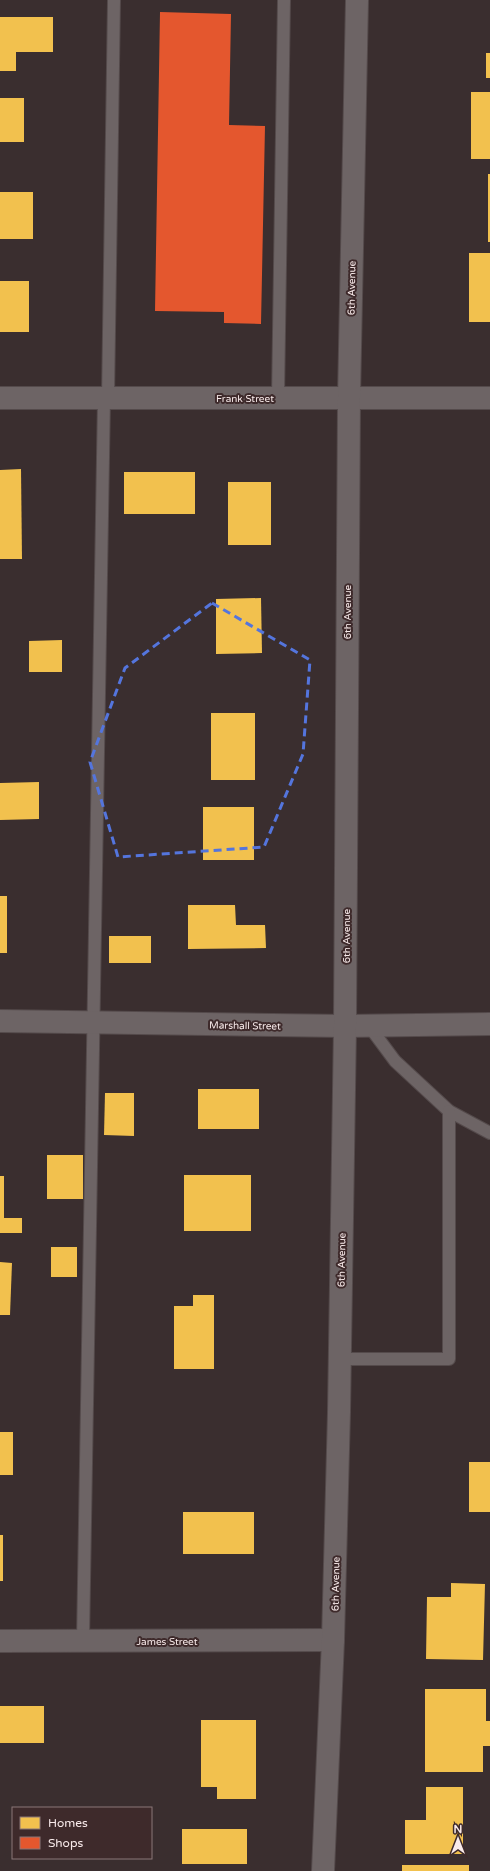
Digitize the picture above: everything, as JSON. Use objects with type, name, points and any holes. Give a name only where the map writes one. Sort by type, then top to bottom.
[{"type":"street","name":"6th Avenue","points":[[323,1871],[333,1640],[339,1359],[345,1026],[349,398],[358,0]]},
{"type":"street","name":"Frank Street","points":[[0,398],[490,398]]},
{"type":"street","name":"Marshall Street","points":[[0,1021],[345,1026],[490,1024]]},
{"type":"street","name":"James Street","points":[[0,1641],[333,1640]]},
{"type":"lane","points":[[83,1641],[93,1022],[114,0]]},
{"type":"lane","points":[[278,398],[284,0]]},
{"type":"lane","points":[[369,1026],[395,1061],[449,1111],[490,1133]]},
{"type":"lane","points":[[339,1359],[449,1359],[449,1111]]},
{"type":"highlighted area","points":[[212,603],[310,660],[303,754],[264,847],[118,857],[90,762],[125,668]]},
{"type":"building: Homes","points":[[0,17],[53,17],[53,52],[16,52],[16,71],[0,71]]},
{"type":"building: Homes","points":[[486,53],[490,53],[490,78],[486,78]]},
{"type":"building: Homes","points":[[471,92],[490,92],[490,159],[471,159]]},
{"type":"building: Homes","points":[[0,98],[24,98],[24,142],[0,142]]},
{"type":"building: Homes","points":[[488,174],[490,174],[490,242],[488,242]]},
{"type":"building: Homes","points":[[0,192],[33,192],[33,239],[0,239]]},
{"type":"building: Homes","points":[[469,253],[490,253],[490,322],[469,322]]},
{"type":"building: Homes","points":[[0,281],[29,281],[29,332],[0,332]]},
{"type":"building: Homes","points":[[21,469],[22,559],[0,559],[0,470]]},
{"type":"building: Homes","points":[[124,472],[195,472],[195,514],[124,514]]},
{"type":"building: Homes","points":[[228,482],[271,482],[271,545],[228,545]]},
{"type":"building: Homes","points":[[261,598],[262,653],[216,654],[216,599]]},
{"type":"building: Homes","points":[[62,640],[62,672],[29,672],[29,641]]},
{"type":"building: Homes","points":[[211,713],[255,713],[255,780],[211,780]]},
{"type":"building: Homes","points":[[39,782],[39,819],[0,820],[0,783]]},
{"type":"building: Homes","points":[[203,807],[254,807],[254,860],[203,860]]},
{"type":"building: Homes","points":[[0,896],[7,896],[7,953],[0,953]]},
{"type":"building: Homes","points":[[188,905],[235,905],[236,925],[265,925],[266,948],[188,949]]},
{"type":"building: Homes","points":[[109,936],[151,936],[151,963],[109,963]]},
{"type":"building: Homes","points":[[198,1089],[259,1089],[259,1129],[198,1129]]},
{"type":"building: Homes","points":[[105,1093],[134,1093],[134,1136],[104,1135]]},
{"type":"building: Homes","points":[[47,1155],[83,1155],[83,1199],[47,1199]]},
{"type":"building: Homes","points":[[184,1175],[251,1175],[251,1231],[184,1231]]},
{"type":"building: Homes","points":[[0,1176],[4,1176],[4,1218],[22,1218],[22,1233],[0,1233]]},
{"type":"building: Homes","points":[[51,1247],[77,1247],[77,1277],[51,1277]]},
{"type":"building: Homes","points":[[0,1262],[12,1263],[10,1315],[0,1315]]},
{"type":"building: Homes","points":[[193,1295],[214,1295],[214,1369],[174,1369],[174,1306],[193,1306]]},
{"type":"building: Homes","points":[[0,1432],[13,1432],[13,1475],[0,1475]]},
{"type":"building: Homes","points":[[469,1462],[490,1462],[490,1512],[469,1512]]},
{"type":"building: Homes","points":[[183,1512],[254,1512],[254,1554],[183,1554]]},
{"type":"building: Homes","points":[[0,1535],[3,1535],[3,1581],[0,1581]]},
{"type":"building: Homes","points":[[451,1583],[485,1584],[483,1660],[426,1659],[427,1597],[451,1597]]},
{"type":"building: Homes","points":[[425,1689],[486,1689],[486,1721],[490,1721],[490,1746],[483,1746],[483,1772],[425,1772]]},
{"type":"building: Homes","points":[[0,1706],[44,1706],[44,1743],[0,1743]]},
{"type":"building: Homes","points":[[201,1720],[256,1720],[256,1799],[217,1799],[217,1787],[201,1787]]},
{"type":"building: Homes","points":[[426,1787],[463,1787],[463,1854],[405,1854],[405,1820],[426,1820]]},
{"type":"building: Homes","points":[[182,1829],[247,1829],[247,1864],[182,1864]]},
{"type":"building: Homes","points":[[402,1865],[469,1865],[469,1871],[402,1871]]},
{"type":"building: Shops","points":[[160,12],[231,14],[229,125],[265,126],[261,324],[224,323],[224,312],[155,311]]}]
